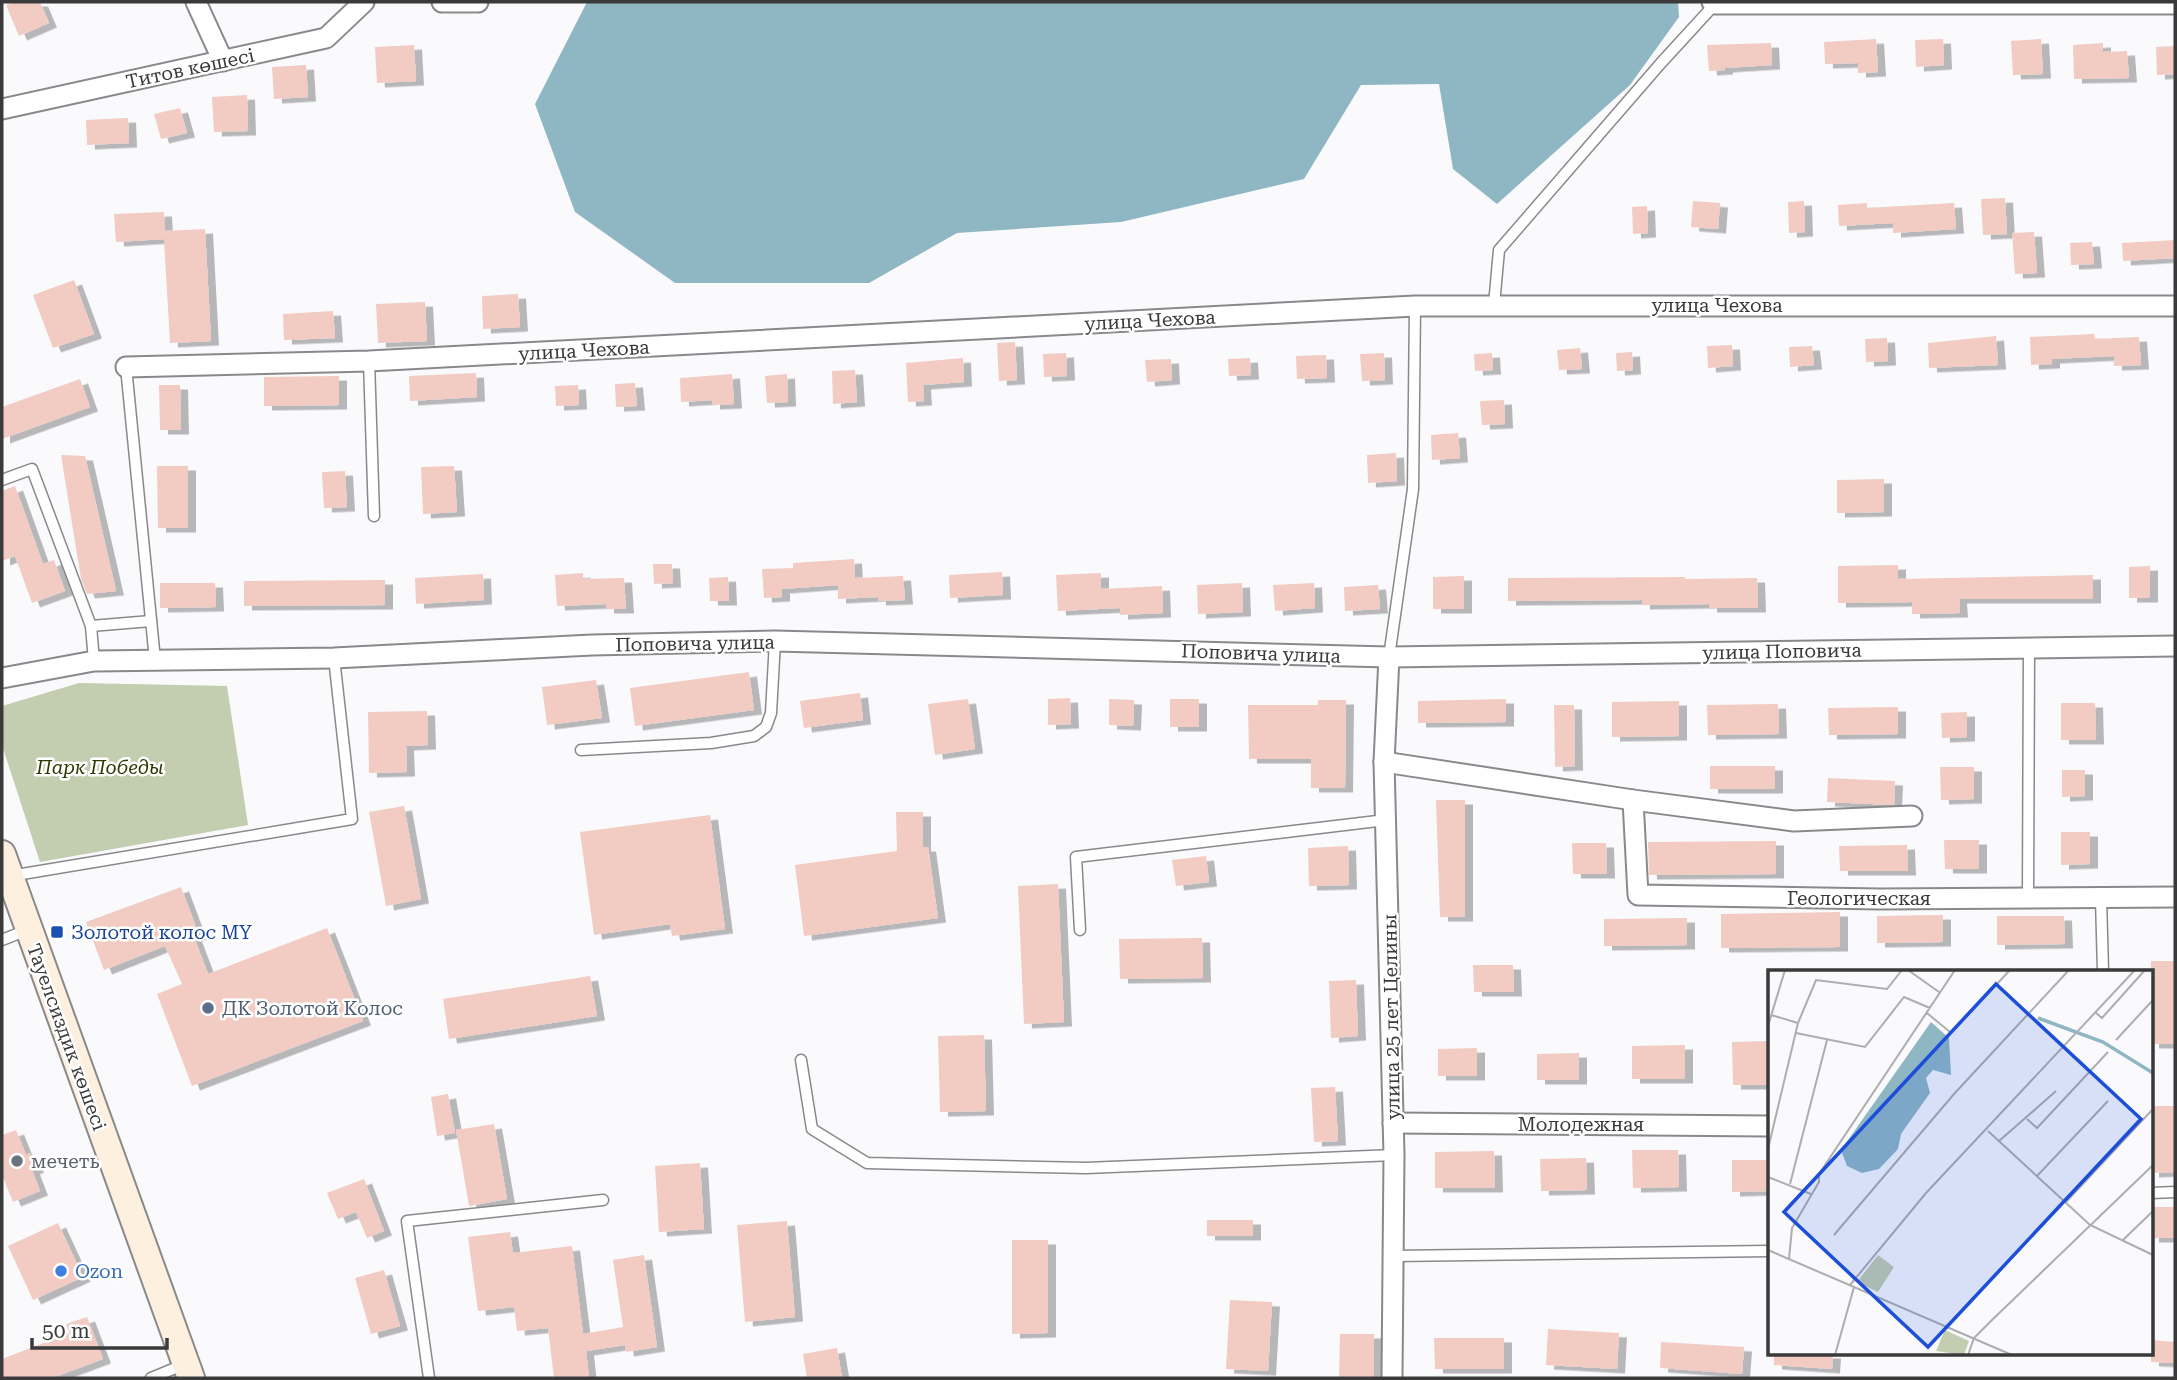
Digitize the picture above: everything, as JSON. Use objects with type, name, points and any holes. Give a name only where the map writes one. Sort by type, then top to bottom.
[{"type":"street","points":[[196,2],[223,61]]},
{"type":"street","name":"Титов көшесі","points":[[2,109],[326,38],[349,9],[364,2]]},
{"type":"street","points":[[442,2],[478,2]]},
{"type":"street","points":[[1713,3],[2175,4]]},
{"type":"street","name":"улица Чехова","points":[[127,367],[369,361],[1415,306],[2175,306]]},
{"type":"street","name":"Поповича улица","points":[[2,678],[94,661],[334,658],[592,645],[775,641],[1389,657]]},
{"type":"street","name":"улица Поповича","points":[[1389,657],[2175,646]]},
{"type":"street","name":"улица 25 лет Целины","points":[[1389,657],[1384,762],[1394,1155],[1392,1378]]},
{"type":"street","points":[[1384,762],[1633,800],[1794,821],[1912,816]]},
{"type":"street","name":"Геологическая","points":[[1633,800],[1638,895],[1879,899],[2175,897]]},
{"type":"street","name":"Тауелсиздик көшесі","points":[[6,865],[188,1371]]},
{"type":"street","name":"Молодежная","points":[[1393,1123],[1768,1126]]},
{"type":"lane","points":[[1494,305],[1499,250],[1713,3]]},
{"type":"lane","points":[[1389,657],[1413,489],[1415,306]]},
{"type":"lane","points":[[369,361],[374,516]]},
{"type":"lane","points":[[127,367],[155,660]]},
{"type":"lane","points":[[2,480],[32,469],[91,626],[94,661]]},
{"type":"lane","points":[[91,626],[151,621]]},
{"type":"lane","points":[[581,750],[711,743],[754,736],[766,727],[771,713],[775,641]]},
{"type":"lane","points":[[2028,898],[2029,647]]},
{"type":"lane","points":[[6,865],[352,819],[334,658]]},
{"type":"lane","points":[[1080,930],[1076,857],[1387,820]]},
{"type":"lane","points":[[2101,898],[2103,970]]},
{"type":"lane","points":[[2,940],[29,929]]},
{"type":"lane","points":[[801,1060],[812,1129],[867,1163],[1086,1168],[1394,1155]]},
{"type":"lane","points":[[2152,1193],[2175,1192]]},
{"type":"lane","points":[[429,1378],[407,1221],[603,1200]]},
{"type":"lane","points":[[1393,1256],[1768,1251]]},
{"type":"lane","points":[[151,1378],[188,1371]]},
{"type":"green space","name":"Парк Победы","points":[[79,683],[227,686],[248,825],[40,862],[2,745],[2,706]]},
{"type":"water","points":[[587,2],[1678,2],[1679,17],[1630,85],[1497,204],[1453,169],[1439,84],[1361,85],[1304,179],[1121,222],[957,233],[869,283],[675,283],[575,212],[535,104]]},
{"type":"building","points":[[14,2],[40,2],[49,23],[19,36],[6,5]]},
{"type":"building","points":[[1876,39],[1878,72],[1858,73],[1858,63],[1825,64],[1824,42]]},
{"type":"building","points":[[1943,39],[1944,65],[1916,67],[1915,40]]},
{"type":"building","points":[[2041,39],[2043,74],[2013,75],[2011,41]]},
{"type":"building","points":[[1771,43],[1772,65],[1709,71],[1707,45]]},
{"type":"building","points":[[2103,43],[2103,52],[2127,51],[2129,78],[2074,79],[2073,45]]},
{"type":"building","points":[[414,45],[416,81],[377,83],[375,47]]},
{"type":"building","points":[[2175,46],[2175,74],[2157,75],[2156,47]]},
{"type":"building","points":[[306,65],[308,97],[274,99],[272,67]]},
{"type":"building","points":[[247,95],[248,131],[214,132],[212,97]]},
{"type":"building","points":[[180,108],[187,133],[161,139],[154,114]]},
{"type":"building","points":[[128,118],[129,143],[87,145],[86,120]]},
{"type":"building","points":[[2005,198],[2007,234],[1983,235],[1981,199]]},
{"type":"building","points":[[1693,201],[1720,203],[1718,229],[1691,227]]},
{"type":"building","points":[[1804,201],[1805,232],[1789,233],[1788,202]]},
{"type":"building","points":[[1867,203],[1867,208],[1954,203],[1956,229],[1893,233],[1893,223],[1839,226],[1838,205]]},
{"type":"building","points":[[1647,206],[1648,233],[1633,234],[1632,207]]},
{"type":"building","points":[[164,212],[165,231],[205,229],[211,341],[170,343],[164,239],[116,242],[114,214]]},
{"type":"building","points":[[2034,232],[2037,273],[2015,274],[2012,233]]},
{"type":"building","points":[[2175,240],[2175,258],[2123,261],[2122,243]]},
{"type":"building","points":[[2092,242],[2094,264],[2071,265],[2070,243]]},
{"type":"building","points":[[74,280],[94,334],[53,348],[33,295]]},
{"type":"building","points":[[518,294],[520,327],[483,329],[482,296]]},
{"type":"building","points":[[425,302],[427,341],[378,343],[376,304]]},
{"type":"building","points":[[333,311],[335,338],[284,340],[283,314]]},
{"type":"building","points":[[2094,334],[2095,339],[2139,337],[2141,365],[2114,366],[2114,356],[2052,359],[2052,364],[2031,365],[2030,337]]},
{"type":"building","points":[[1996,336],[1998,365],[1929,368],[1928,343]]},
{"type":"building","points":[[1887,338],[1888,361],[1866,362],[1865,339]]},
{"type":"building","points":[[1015,342],[1017,380],[999,381],[997,343]]},
{"type":"building","points":[[1732,345],[1733,366],[1708,368],[1707,346]]},
{"type":"building","points":[[1812,346],[1814,365],[1790,367],[1789,347]]},
{"type":"building","points":[[1580,348],[1582,369],[1559,370],[1557,350]]},
{"type":"building","points":[[1632,352],[1633,370],[1617,371],[1616,353]]},
{"type":"building","points":[[1066,353],[1067,376],[1044,377],[1043,354]]},
{"type":"building","points":[[1384,353],[1385,380],[1362,381],[1360,354]]},
{"type":"building","points":[[1492,353],[1493,370],[1475,371],[1474,354]]},
{"type":"building","points":[[1326,355],[1327,378],[1297,379],[1296,356]]},
{"type":"building","points":[[963,358],[964,382],[923,385],[924,401],[908,402],[906,363]]},
{"type":"building","points":[[1250,358],[1251,375],[1229,376],[1228,359]]},
{"type":"building","points":[[1171,359],[1172,380],[1147,382],[1145,360]]},
{"type":"building","points":[[855,370],[857,402],[833,404],[832,371]]},
{"type":"building","points":[[476,373],[477,397],[410,401],[409,376]]},
{"type":"building","points":[[732,374],[734,404],[712,405],[712,400],[681,402],[680,378]]},
{"type":"building","points":[[787,374],[788,402],[767,403],[765,376]]},
{"type":"building","points":[[339,376],[339,405],[264,406],[264,377]]},
{"type":"building","points":[[80,379],[90,407],[2,439],[2,407]]},
{"type":"building","points":[[635,383],[637,406],[616,407],[615,384]]},
{"type":"building","points":[[159,385],[180,385],[181,430],[160,430]]},
{"type":"building","points":[[578,385],[579,405],[556,406],[555,386]]},
{"type":"building","points":[[1504,400],[1505,424],[1482,425],[1480,401]]},
{"type":"building","points":[[1458,433],[1460,458],[1432,460],[1431,435]]},
{"type":"building","points":[[1396,453],[1397,481],[1368,483],[1367,455]]},
{"type":"building","points":[[61,455],[85,456],[116,591],[87,594],[81,579]]},
{"type":"building","points":[[157,466],[188,466],[188,528],[158,528]]},
{"type":"building","points":[[454,466],[457,512],[423,514],[421,467]]},
{"type":"building","points":[[345,471],[347,507],[324,508],[322,472]]},
{"type":"building","points":[[1884,479],[1884,512],[1837,513],[1837,480]]},
{"type":"building","points":[[15,486],[43,564],[54,560],[65,591],[32,603],[15,556],[2,561],[2,491]]},
{"type":"building","points":[[854,559],[855,578],[903,576],[905,600],[878,601],[878,597],[838,599],[838,585],[782,589],[782,597],[764,598],[762,569],[793,568],[793,563]]},
{"type":"building","points":[[653,564],[672,564],[673,583],[654,584]]},
{"type":"building","points":[[1898,565],[1898,579],[2093,575],[2093,599],[1959,599],[1960,613],[1912,614],[1912,602],[1838,603],[1838,566]]},
{"type":"building","points":[[2150,566],[2150,598],[2129,598],[2129,567]]},
{"type":"building","points":[[1002,572],[1003,595],[950,598],[949,575]]},
{"type":"building","points":[[583,573],[583,579],[624,578],[626,609],[606,609],[606,604],[557,606],[555,575]]},
{"type":"building","points":[[1101,573],[1101,589],[1162,586],[1163,613],[1120,615],[1120,608],[1058,611],[1056,575]]},
{"type":"building","points":[[483,574],[484,600],[416,604],[415,578]]},
{"type":"building","points":[[1464,576],[1464,609],[1433,609],[1433,577]]},
{"type":"building","points":[[728,577],[729,601],[710,601],[709,578]]},
{"type":"building","points":[[1508,578],[1757,578],[1758,608],[1709,608],[1709,604],[1642,605],[1642,600],[1508,601]]},
{"type":"building","points":[[385,580],[385,605],[244,606],[244,581]]},
{"type":"building","points":[[160,583],[215,583],[216,607],[160,608]]},
{"type":"building","points":[[1242,583],[1243,612],[1198,614],[1197,585]]},
{"type":"building","points":[[1314,583],[1315,608],[1275,611],[1273,585]]},
{"type":"building","points":[[1378,585],[1380,609],[1345,611],[1344,587]]},
{"type":"building","points":[[749,672],[754,710],[635,726],[630,688]]},
{"type":"building","points":[[596,680],[602,718],[547,725],[542,687]]},
{"type":"building","points":[[860,693],[863,720],[804,728],[800,701]]},
{"type":"building","points":[[1070,698],[1071,724],[1048,725],[1048,699]]},
{"type":"building","points":[[968,699],[975,749],[935,755],[928,704]]},
{"type":"building","points":[[1109,699],[1134,700],[1133,726],[1109,725]]},
{"type":"building","points":[[1170,699],[1199,699],[1199,727],[1170,727]]},
{"type":"building","points":[[1506,699],[1506,722],[1418,723],[1418,701]]},
{"type":"building","points":[[1318,700],[1346,700],[1345,788],[1311,788],[1311,759],[1249,759],[1248,705],[1318,705]]},
{"type":"building","points":[[1679,701],[1679,736],[1612,737],[1612,702]]},
{"type":"building","points":[[2061,703],[2095,703],[2096,740],[2061,740]]},
{"type":"building","points":[[1778,704],[1779,734],[1708,735],[1707,705]]},
{"type":"building","points":[[1554,705],[1574,705],[1575,766],[1555,767]]},
{"type":"building","points":[[1898,707],[1898,734],[1829,735],[1828,708]]},
{"type":"building","points":[[427,711],[428,745],[406,746],[407,772],[369,773],[368,712]]},
{"type":"building","points":[[1967,712],[1967,737],[1942,738],[1941,713]]},
{"type":"building","points":[[1710,766],[1775,766],[1775,789],[1710,789]]},
{"type":"building","points":[[1940,767],[1974,767],[1974,799],[1941,800]]},
{"type":"building","points":[[2062,770],[2085,770],[2085,796],[2062,797]]},
{"type":"building","points":[[1828,778],[1895,781],[1894,805],[1827,802]]},
{"type":"building","points":[[1436,800],[1465,800],[1465,917],[1440,917]]},
{"type":"building","points":[[404,806],[421,899],[386,906],[369,812]]},
{"type":"building","points":[[896,812],[923,812],[923,847],[928,847],[938,918],[804,936],[795,865],[897,851]]},
{"type":"building","points":[[710,815],[725,929],[672,936],[670,924],[594,935],[580,832]]},
{"type":"building","points":[[2061,832],[2090,832],[2090,864],[2061,865]]},
{"type":"building","points":[[1944,840],[1979,840],[1979,869],[1945,869]]},
{"type":"building","points":[[1776,841],[1776,874],[1649,875],[1648,842]]},
{"type":"building","points":[[1572,843],[1606,843],[1607,874],[1573,874]]},
{"type":"building","points":[[1907,845],[1908,871],[1840,871],[1839,846]]},
{"type":"building","points":[[1348,846],[1349,885],[1309,886],[1308,848]]},
{"type":"building","points":[[1206,856],[1209,882],[1176,886],[1172,860]]},
{"type":"building","points":[[1058,884],[1064,1022],[1024,1024],[1018,886]]},
{"type":"building","points":[[181,887],[199,935],[194,937],[208,974],[327,928],[363,1021],[192,1086],[157,994],[182,984],[165,946],[104,970],[86,922]]},
{"type":"building","points":[[1840,912],[1840,947],[1721,948],[1721,914]]},
{"type":"building","points":[[1943,915],[1943,942],[1877,943],[1877,916]]},
{"type":"building","points":[[1997,916],[2064,916],[2065,944],[1997,945]]},
{"type":"building","points":[[1687,918],[1687,945],[1604,946],[1604,919]]},
{"type":"building","points":[[1202,938],[1203,978],[1120,979],[1119,939]]},
{"type":"building","points":[[2151,961],[2175,961],[2175,1044],[2152,1044]]},
{"type":"building","points":[[1473,965],[1513,965],[1514,992],[1474,992]]},
{"type":"building","points":[[590,976],[597,1016],[449,1039],[443,999]]},
{"type":"building","points":[[1356,980],[1358,1036],[1331,1038],[1329,981]]},
{"type":"building","points":[[984,1035],[986,1111],[940,1112],[938,1036]]},
{"type":"building","points":[[1768,1041],[1768,1085],[1733,1085],[1732,1042]]},
{"type":"building","points":[[1685,1045],[1685,1079],[1632,1079],[1632,1046]]},
{"type":"building","points":[[1477,1048],[1477,1076],[1438,1076],[1438,1049]]},
{"type":"building","points":[[1579,1053],[1579,1080],[1537,1080],[1537,1054]]},
{"type":"building","points":[[1335,1087],[1338,1141],[1314,1142],[1311,1088]]},
{"type":"building","points":[[448,1094],[455,1133],[437,1136],[431,1097]]},
{"type":"building","points":[[2152,1106],[2175,1106],[2175,1172],[2152,1173]]},
{"type":"building","points":[[494,1124],[507,1199],[469,1206],[456,1130]]},
{"type":"building","name":"мечеть","points":[[16,1130],[26,1155],[30,1153],[36,1168],[32,1170],[40,1191],[13,1202],[2,1175],[2,1135]]},
{"type":"building","points":[[1632,1150],[1678,1150],[1679,1187],[1633,1188]]},
{"type":"building","points":[[1494,1151],[1495,1188],[1435,1188],[1435,1152]]},
{"type":"building","points":[[1586,1158],[1587,1190],[1541,1191],[1540,1159]]},
{"type":"building","points":[[1732,1160],[1768,1160],[1768,1191],[1732,1192]]},
{"type":"building","points":[[700,1163],[704,1229],[659,1232],[655,1166]]},
{"type":"building","points":[[364,1179],[384,1231],[367,1238],[356,1212],[338,1219],[327,1193]]},
{"type":"building","points":[[2152,1207],[2175,1207],[2175,1238],[2152,1238]]},
{"type":"building","points":[[1207,1220],[1253,1220],[1253,1236],[1207,1236]]},
{"type":"building","points":[[787,1221],[795,1317],[745,1322],[737,1225]]},
{"type":"building","points":[[58,1223],[83,1277],[33,1300],[8,1246]]},
{"type":"building","points":[[510,1232],[513,1253],[572,1246],[583,1334],[623,1327],[613,1260],[644,1255],[657,1347],[626,1352],[625,1345],[586,1351],[589,1378],[554,1378],[548,1328],[517,1331],[514,1307],[478,1311],[468,1237]]},
{"type":"building","points":[[1012,1240],[1048,1240],[1048,1333],[1012,1334]]},
{"type":"building","points":[[384,1270],[400,1326],[371,1334],[355,1278]]},
{"type":"building","points":[[1230,1300],[1272,1302],[1268,1371],[1226,1369]]},
{"type":"building","points":[[87,1317],[103,1359],[52,1378],[2,1378],[2,1359],[70,1333],[66,1324]]},
{"type":"building","points":[[1548,1329],[1619,1333],[1617,1369],[1546,1365]]},
{"type":"building","points":[[1340,1334],[1374,1334],[1374,1378],[1339,1378]]},
{"type":"building","points":[[1434,1338],[1504,1338],[1504,1369],[1435,1369]]},
{"type":"building","points":[[2152,1340],[2175,1342],[2175,1363],[2151,1362]]},
{"type":"building","points":[[1661,1342],[1744,1347],[1742,1374],[1660,1368]]},
{"type":"building","points":[[837,1348],[842,1378],[807,1378],[803,1354]]},
{"type":"building","points":[[1774,1356],[1833,1356],[1832,1369],[1774,1365]]},
{"type":"place","name":"Золотой колос МҮ","points":[[57,932]]},
{"type":"place","name":"ДК Золотой Колос","points":[[208,1008]]},
{"type":"place","name":"мечеть","points":[[17,1161]]},
{"type":"place","name":"Ozon","points":[[61,1271]]}]
